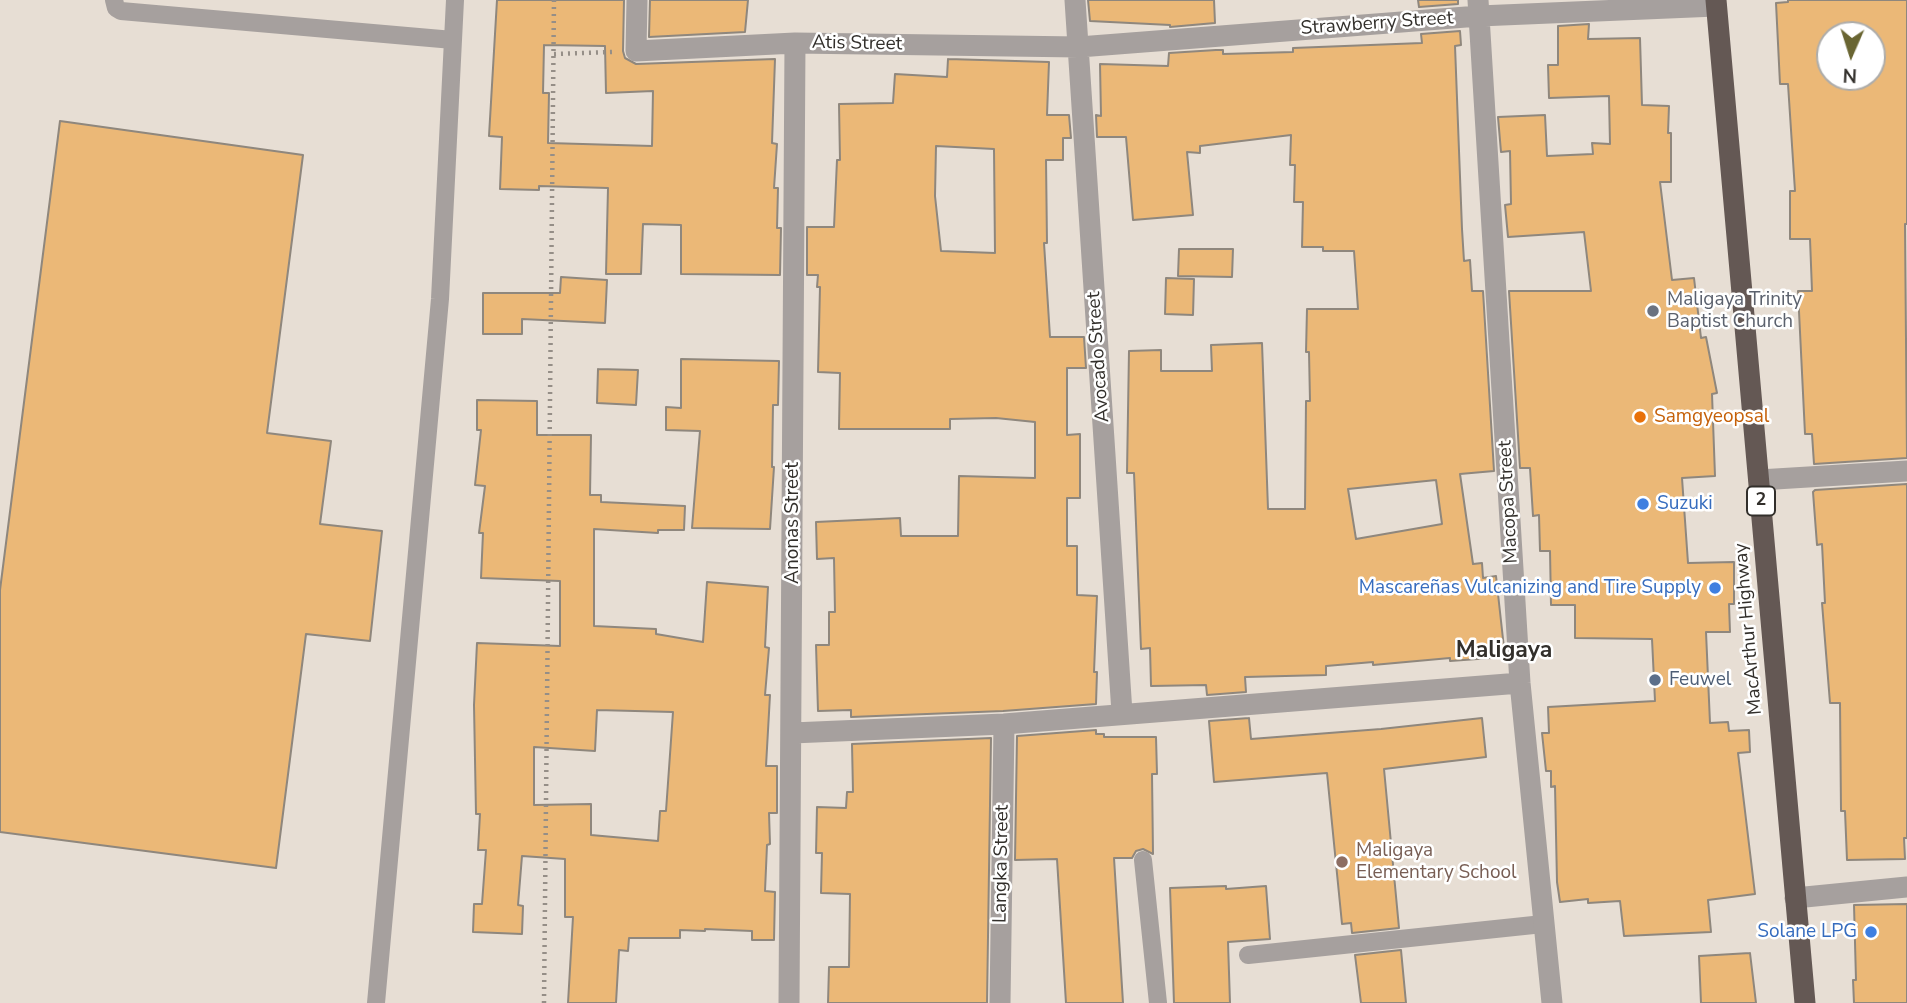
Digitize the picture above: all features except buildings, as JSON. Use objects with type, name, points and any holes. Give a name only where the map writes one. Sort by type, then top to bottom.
[{"type":"highway","name":"MacArthur Highway","points":[[1716,3],[1805,1003]]},
{"type":"street","points":[[636,51],[637,0]]},
{"type":"street","name":"Avocado Street","points":[[1075,0],[1122,713]]},
{"type":"street","name":"Strawberry Street","points":[[1079,47],[1479,8],[1716,3]]},
{"type":"street","name":"Macopa Street","points":[[1479,8],[1520,682],[1542,924],[1552,1003]]},
{"type":"street","name":"Atis Street","points":[[636,51],[795,43],[1079,47]]},
{"type":"street","name":"Anonas Street","points":[[789,1003],[795,43]]},
{"type":"street","points":[[1759,480],[1907,471]]},
{"type":"street","points":[[792,733],[1004,724],[1520,682]]},
{"type":"street","name":"Langka Street","points":[[1000,1003],[1004,724]]},
{"type":"street","points":[[1795,898],[1907,887]]},
{"type":"lane","points":[[114,0],[116,8],[121,11],[453,40]]},
{"type":"lane","points":[[376,1003],[440,299],[455,0]]},
{"type":"lane","points":[[1143,860],[1158,1003]]},
{"type":"lane","points":[[1248,955],[1542,924]]},
{"type":"path","points":[[544,1003],[554,0]]},
{"type":"path","points":[[554,54],[636,51]]},
{"type":"place","name":"Maligaya Trinity Baptist Church","points":[[1653,311]]},
{"type":"place","name":"Samgyeopsal","points":[[1640,417]]},
{"type":"place","name":"Suzuki","points":[[1643,504]]},
{"type":"place","name":"Mascareñas Vulcanizing and Tire Supply","points":[[1715,588]]},
{"type":"place","name":"Feuwel","points":[[1655,680]]},
{"type":"place","name":"Maligaya Elementary School","points":[[1342,862]]},
{"type":"place","name":"Solane LPG","points":[[1871,932]]},
{"type":"district","name":"Maligaya","points":[[1504,651]]}]
